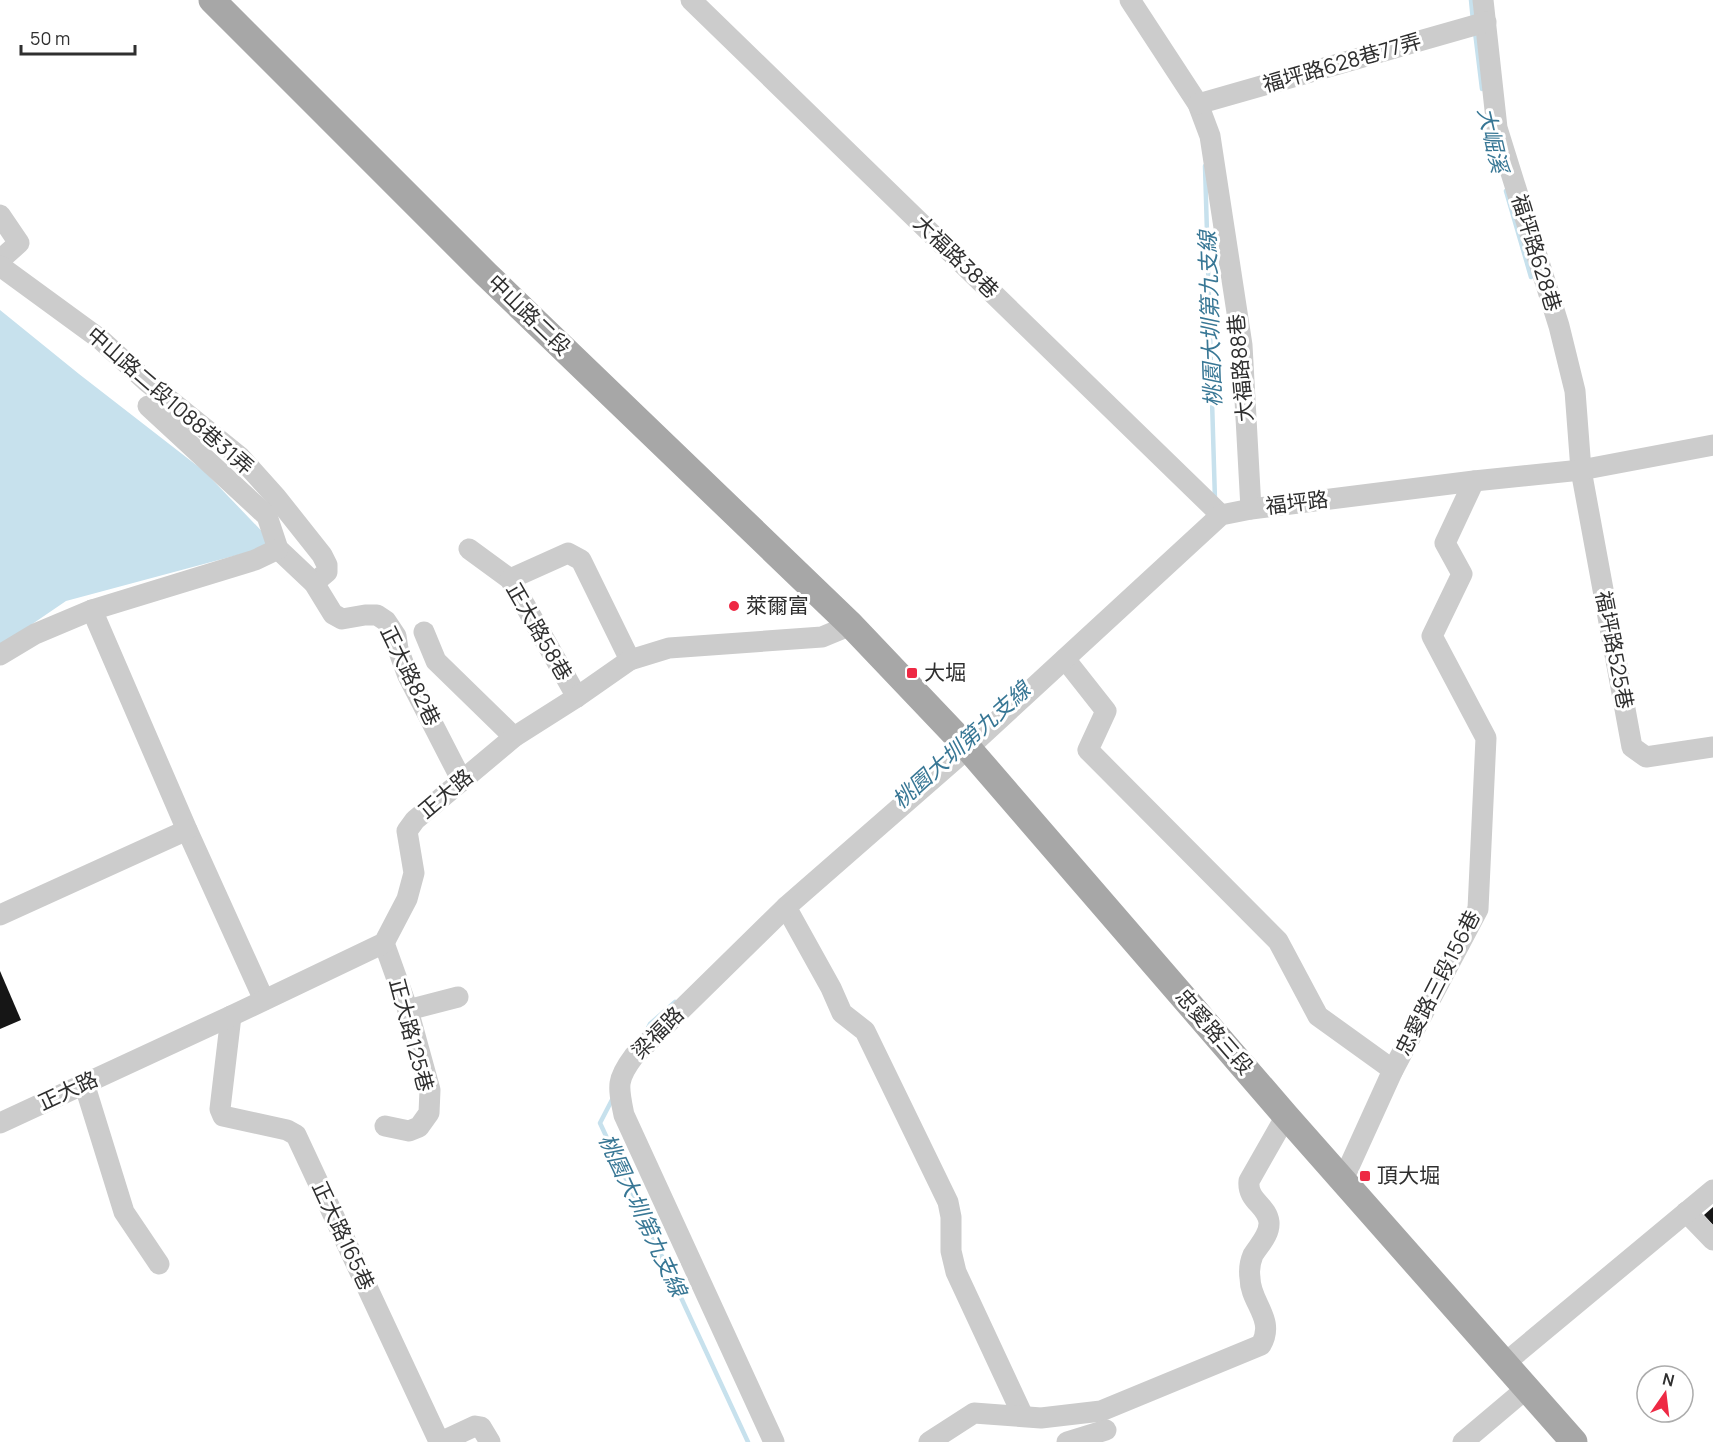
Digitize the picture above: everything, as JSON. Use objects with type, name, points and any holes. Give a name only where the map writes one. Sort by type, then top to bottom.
[{"type":"main road","name":"中山路二段","points":[[212,0],[486,274],[851,625]]},
{"type":"main road","name":"忠愛路三段","points":[[851,625],[964,745],[1286,1116],[1574,1442]]},
{"type":"street","name":"大福路38巷","points":[[690,0],[1221,515]]},
{"type":"street","name":"大福路88巷","points":[[1130,0],[1198,104],[1210,135],[1242,345],[1251,509]]},
{"type":"street","name":"福坪路628巷","points":[[1483,0],[1497,128],[1559,326],[1575,391],[1581,470]]},
{"type":"street","name":"福坪路628巷77弄","points":[[1198,104],[1486,22]]},
{"type":"street","points":[[0,215],[19,243],[0,260]]},
{"type":"street","name":"中山路二段1088巷31弄","points":[[0,266],[100,339],[146,381],[240,457],[276,496],[322,555],[327,565],[327,572],[314,583]]},
{"type":"street","points":[[148,406],[267,516],[278,549],[314,583]]},
{"type":"street","name":"福坪路","points":[[1221,515],[1251,509],[1474,481],[1581,470],[1713,445]]},
{"type":"street","name":"福坪路525巷","points":[[1581,470],[1632,747],[1646,757],[1713,747]]},
{"type":"street","name":"忠愛路三段156巷","points":[[1343,1180],[1393,1070],[1478,909],[1486,738],[1432,636],[1462,574],[1445,543],[1474,481]]},
{"type":"street","points":[[964,745],[1065,659],[1221,515]]},
{"type":"street","points":[[0,655],[35,634],[92,610],[255,560],[278,549]]},
{"type":"street","name":"正大路58巷","points":[[469,549],[510,579],[577,697]]},
{"type":"street","points":[[510,579],[568,553],[581,560],[630,660]]},
{"type":"street","name":"正大路82巷","points":[[314,583],[333,614],[342,619],[377,615],[386,621],[396,636],[398,649],[408,676],[462,781]]},
{"type":"street","points":[[92,610],[187,830],[264,1000]]},
{"type":"street","name":"正大路","points":[[0,1123],[384,943],[407,899],[414,873],[407,831],[415,820],[514,737],[630,660],[669,648],[822,637],[851,625]]},
{"type":"street","points":[[424,632],[436,661],[514,737]]},
{"type":"street","points":[[1065,659],[1106,711],[1088,750],[1278,941],[1318,1016],[1393,1070]]},
{"type":"street","name":"梁福路","points":[[774,1442],[624,1115],[619,1090],[623,1071],[634,1056],[786,907],[964,745]]},
{"type":"street","points":[[0,915],[187,830]]},
{"type":"street","points":[[786,907],[831,988],[842,1013],[865,1031],[948,1202],[951,1217],[951,1251],[956,1272],[1023,1416]]},
{"type":"street","name":"正大路125巷","points":[[384,943],[408,1010],[430,1090],[429,1113],[419,1127],[409,1131],[385,1126]]},
{"type":"street","points":[[408,1010],[458,997]]},
{"type":"street","name":"正大路165巷","points":[[231,1016],[221,1113],[224,1116],[287,1130],[296,1135],[437,1437],[445,1440],[474,1426],[482,1427],[490,1442]]},
{"type":"street","points":[[84,1083],[124,1212],[159,1264]]},
{"type":"street","points":[[1067,1442],[1105,1428],[1261,1345],[1266,1335],[1265,1321],[1249,1275],[1252,1257],[1268,1232],[1269,1221],[1248,1188],[1249,1181],[1286,1116]]},
{"type":"street","points":[[1505,1363],[1713,1190]]},
{"type":"street","points":[[1686,1212],[1713,1240]]},
{"type":"street","points":[[1463,1442],[1527,1388]]},
{"type":"street","points":[[929,1442],[974,1413],[1041,1418],[1105,1428]]},
{"type":"water","points":[[0,310],[204,471],[275,545],[66,601],[0,646]]},
{"type":"building","points":[[0,971],[21,1020],[0,1029]]},
{"type":"building","points":[[1713,1207],[1713,1225],[1704,1215]]},
{"type":"waterway","name":"大崛溪","points":[[1471,0],[1473,21]]},
{"type":"waterway","name":"大崛溪","points":[[1475,32],[1482,89]]},
{"type":"waterway","name":"桃園大圳第九支線","points":[[1205,166],[1215,500]]},
{"type":"waterway","name":"大崛溪","points":[[1506,191],[1531,277]]},
{"type":"waterway","name":"桃園大圳第九支線","points":[[647,1030],[650,1024],[675,1002]]},
{"type":"waterway","name":"桃園大圳第九支線","points":[[614,1096],[600,1123],[748,1442]]},
{"type":"place","name":"萊爾富","points":[[734,606]]},
{"type":"place","name":"大堀","points":[[912,673]]},
{"type":"place","name":"頂大堀","points":[[1365,1176]]}]
